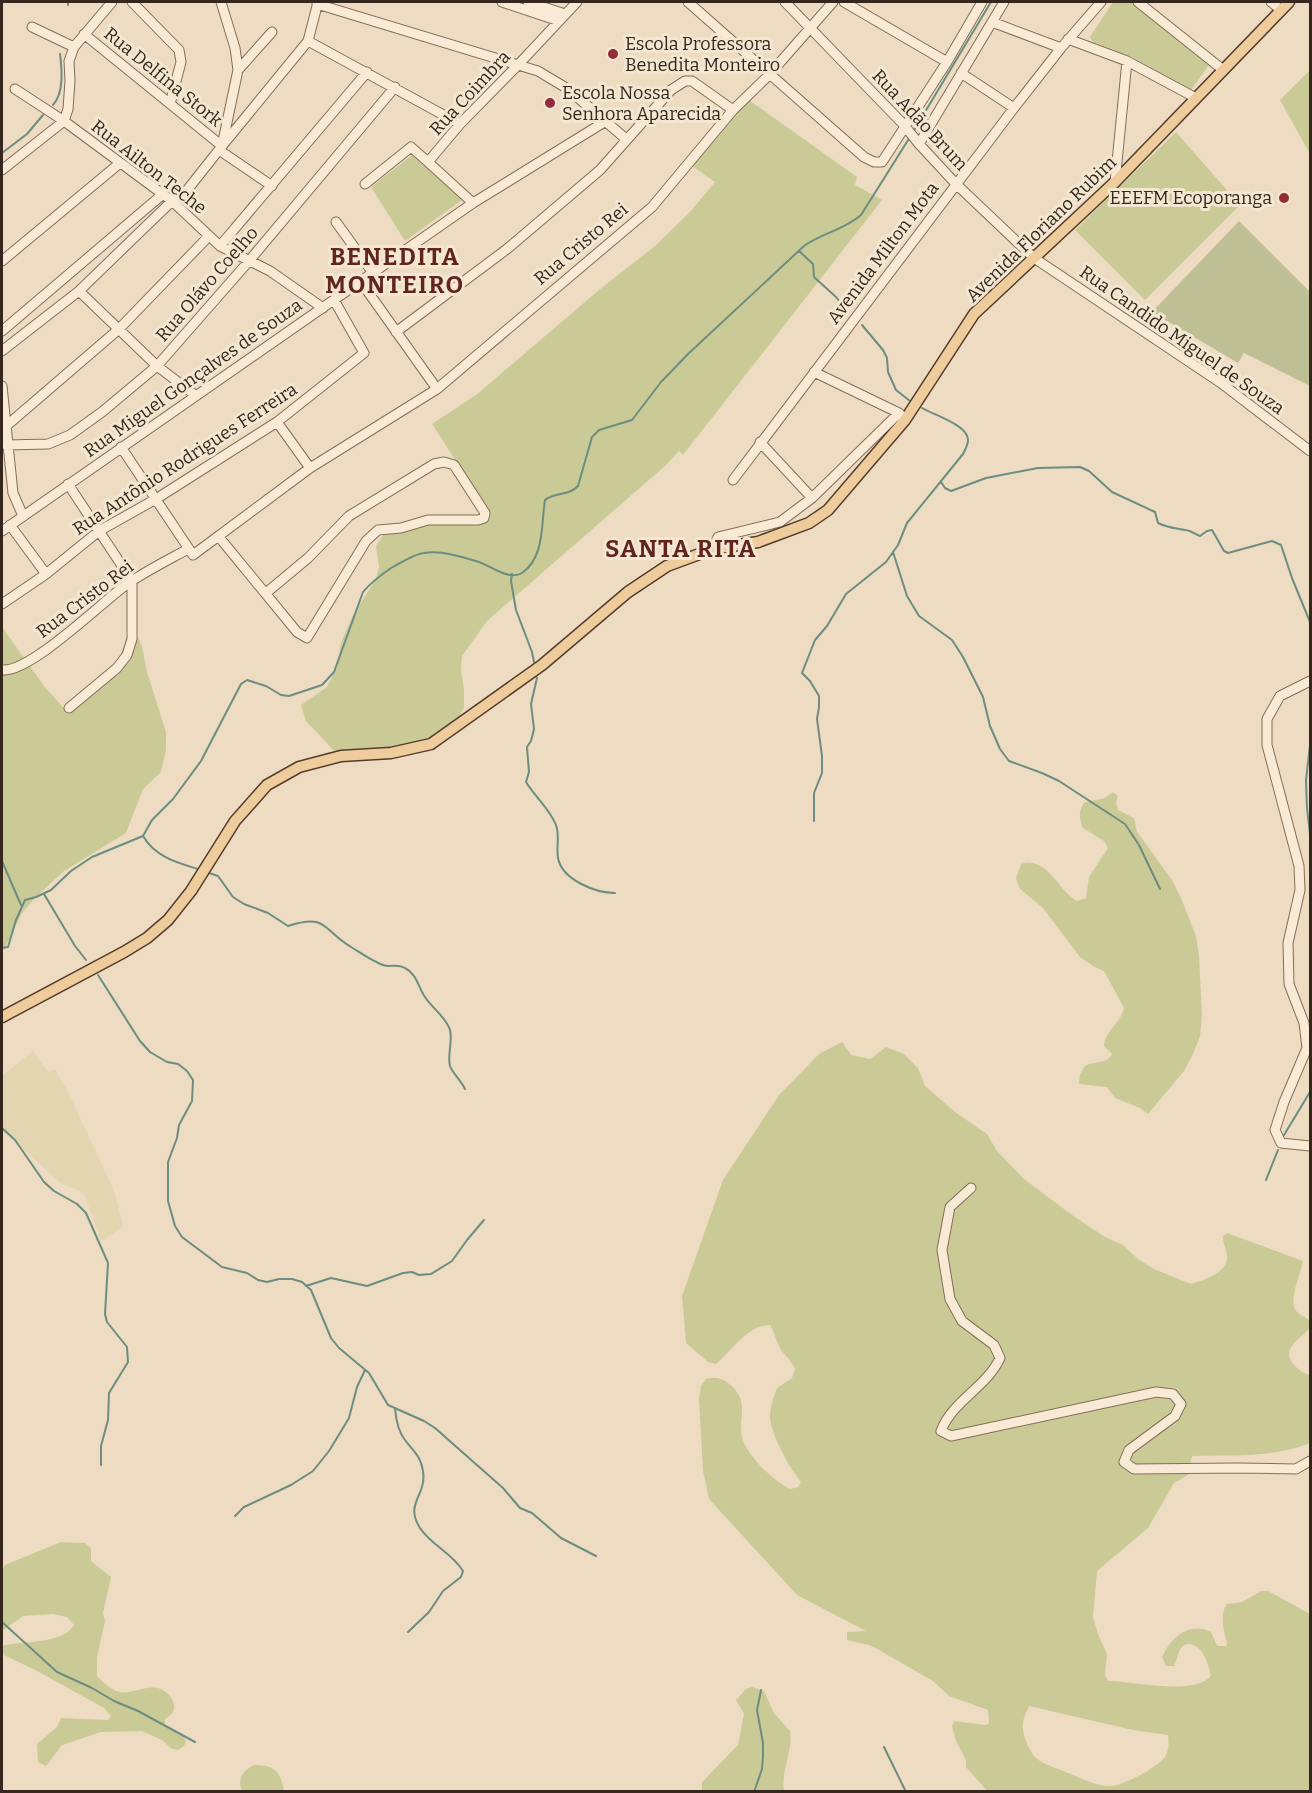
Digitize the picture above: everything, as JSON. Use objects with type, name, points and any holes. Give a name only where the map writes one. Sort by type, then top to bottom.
[{"type":"main road","name":"Avenida Floriano Rubim","points":[[902,416],[974,314],[1115,182],[1285,5]]},
{"type":"main road","points":[[2,1017],[124,952],[147,938],[168,920],[191,891],[235,820],[267,785],[299,767],[341,756],[391,753],[431,744],[542,665],[628,592],[667,566],[713,549],[758,542],[809,523],[828,510],[902,416]]},
{"type":"street","points":[[2,170],[64,121],[68,109],[69,61],[74,47],[112,2]]},
{"type":"street","points":[[132,2],[179,50],[181,62],[170,104]]},
{"type":"street","points":[[220,148],[238,70],[235,48],[222,2]]},
{"type":"street","points":[[505,2],[562,17]]},
{"type":"street","points":[[528,2],[562,17]]},
{"type":"street","name":"Rua Coimbra","points":[[473,203],[428,162],[460,124],[577,2]]},
{"type":"street","points":[[688,2],[864,157],[874,162],[882,162],[906,128],[982,2]]},
{"type":"street","name":"Rua Adão Brum","points":[[785,2],[906,128],[956,184],[1034,258]]},
{"type":"street","name":"Rua Cristo Rei","points":[[2,670],[10,670],[32,660],[132,581],[219,537],[310,468],[437,389],[652,207],[733,110],[769,75],[834,2]]},
{"type":"street","points":[[844,2],[947,62]]},
{"type":"street","points":[[917,142],[1004,2]]},
{"type":"street","name":"Avenida Milton Mota","points":[[733,480],[1014,108],[1068,39],[1101,2]]},
{"type":"street","points":[[1138,2],[1222,69]]},
{"type":"street","points":[[1271,2],[1285,5]]},
{"type":"street","points":[[2,351],[79,291],[172,201],[184,194],[308,41],[318,3],[551,77],[626,139]]},
{"type":"street","points":[[992,22],[1061,48]]},
{"type":"street","points":[[32,27],[74,47]]},
{"type":"street","points":[[238,70],[272,32]]},
{"type":"street","name":"Rua Delfina Stork","points":[[84,34],[220,148],[272,186]]},
{"type":"street","points":[[1068,39],[1127,61],[1196,98]]},
{"type":"street","points":[[308,41],[460,124]]},
{"type":"street","points":[[1115,182],[1127,61]]},
{"type":"street","points":[[220,246],[367,72]]},
{"type":"street","points":[[961,73],[1014,108]]},
{"type":"street","points":[[396,332],[507,249],[600,170],[671,90],[685,81],[692,81],[733,110]]},
{"type":"street","name":"Rua Olávo Coelho","points":[[6,445],[48,444],[70,435],[102,412],[157,366],[249,261],[395,87]]},
{"type":"street","name":"Rua Ailton Teche","points":[[15,89],[64,121],[163,194],[220,246],[270,271],[323,308]]},
{"type":"street","name":"Rua Miguel Gonçalves de Souza","points":[[2,531],[473,203],[606,121]]},
{"type":"street","points":[[365,184],[411,147],[428,162]]},
{"type":"street","points":[[2,261],[120,163]]},
{"type":"street","points":[[2,331],[163,194]]},
{"type":"street","points":[[336,222],[373,273]]},
{"type":"street","points":[[5,427],[119,329],[209,236]]},
{"type":"street","name":"Rua Candido Miguel de Souza","points":[[1034,258],[1221,383],[1311,451]]},
{"type":"street","points":[[360,282],[437,389]]},
{"type":"street","points":[[79,291],[157,366],[195,395]]},
{"type":"street","name":"Rua Antônio Rodrigues Ferreira","points":[[2,604],[46,574],[99,531],[277,422],[364,353],[334,300]]},
{"type":"street","points":[[814,372],[902,416]]},
{"type":"street","points":[[2,386],[6,445],[13,493],[22,516]]},
{"type":"street","name":"Avenida Floriano Rubim","points":[[713,549],[718,537],[780,522],[812,498],[902,416]]},
{"type":"street","points":[[277,422],[310,468]]},
{"type":"street","points":[[760,442],[812,498]]},
{"type":"street","points":[[121,447],[190,552]]},
{"type":"street","points":[[219,537],[297,632],[308,638],[366,541],[378,530],[401,528],[428,520],[478,520],[484,518],[485,513],[454,465],[444,462],[434,464],[349,516],[308,558],[266,593]]},
{"type":"street","points":[[68,484],[132,581],[132,639],[127,655],[117,668],[69,708]]},
{"type":"street","points":[[10,525],[46,574]]},
{"type":"street","points":[[1311,681],[1280,696],[1267,719],[1267,745],[1299,866],[1300,890],[1288,942],[1290,984],[1304,1023],[1307,1048],[1284,1101],[1275,1130],[1281,1143],[1311,1146]]},
{"type":"street","points":[[971,1188],[951,1207],[944,1239],[942,1250],[950,1299],[962,1321],[994,1345],[1000,1358],[995,1370],[946,1419],[941,1431],[951,1436],[1156,1392],[1173,1394],[1181,1404],[1175,1416],[1129,1450],[1124,1462],[1134,1469],[1296,1469],[1311,1461]]},
{"type":"shaded area","points":[[33,1051],[47,1071],[55,1069],[115,1193],[123,1227],[101,1241],[85,1196],[80,1191],[62,1184],[2,1130],[2,1076]]},
{"type":"green space","points":[[1113,2],[1131,2],[1209,65],[1191,90],[1130,56],[1093,42],[1090,37]]},
{"type":"green space","points":[[1310,70],[1310,154],[1280,100]]},
{"type":"green space","points":[[749,100],[857,177],[855,185],[882,200],[683,455],[679,451],[666,465],[487,621],[462,656],[464,707],[457,721],[420,745],[340,757],[306,721],[301,705],[327,687],[337,667],[341,643],[352,617],[376,579],[379,567],[376,546],[385,534],[407,525],[433,521],[484,520],[490,514],[432,424],[476,395],[599,290],[655,246],[690,212],[715,182],[692,166]]},
{"type":"green space","points":[[1176,132],[1240,205],[1145,300],[1075,230]]},
{"type":"green space","points":[[412,155],[462,200],[405,241],[371,187]]},
{"type":"green space","points":[[1239,221],[1310,292],[1310,386],[1244,353],[1238,363],[1152,312]]},
{"type":"green space","points":[[2,627],[44,686],[69,714],[120,657],[130,627],[134,628],[142,646],[147,672],[166,732],[166,750],[161,772],[143,789],[126,833],[64,871],[36,897],[22,913],[5,948],[2,949]]},
{"type":"green space","points":[[1113,792],[1118,796],[1116,803],[1118,810],[1134,818],[1137,832],[1172,880],[1196,936],[1199,956],[1202,1016],[1200,1036],[1184,1071],[1148,1114],[1140,1108],[1115,1098],[1107,1087],[1079,1084],[1080,1074],[1086,1065],[1104,1061],[1112,1054],[1104,1046],[1105,1040],[1124,1008],[1104,971],[1080,957],[1043,908],[1019,888],[1016,878],[1021,864],[1038,865],[1052,875],[1077,901],[1086,898],[1089,877],[1108,848],[1104,841],[1083,828],[1080,812],[1085,802],[1105,798]]},
{"type":"green space","points":[[842,1042],[851,1055],[870,1059],[886,1047],[904,1054],[918,1068],[925,1086],[955,1112],[987,1134],[997,1151],[1024,1179],[1072,1215],[1105,1237],[1123,1245],[1138,1259],[1154,1269],[1191,1284],[1208,1278],[1220,1271],[1227,1261],[1223,1236],[1227,1233],[1303,1261],[1293,1301],[1297,1312],[1309,1320],[1309,1329],[1292,1345],[1289,1354],[1294,1365],[1310,1375],[1310,1443],[1267,1453],[1192,1456],[1188,1475],[1174,1483],[1148,1528],[1097,1571],[1093,1617],[1107,1654],[1105,1675],[1108,1681],[1178,1686],[1203,1682],[1211,1676],[1202,1652],[1190,1644],[1181,1648],[1174,1666],[1166,1666],[1162,1657],[1170,1643],[1182,1633],[1196,1628],[1211,1632],[1217,1646],[1226,1646],[1223,1613],[1227,1604],[1242,1602],[1261,1591],[1268,1591],[1310,1614],[1310,1791],[987,1791],[966,1767],[966,1760],[956,1741],[952,1726],[954,1721],[986,1725],[989,1723],[988,1710],[949,1696],[933,1681],[869,1645],[847,1640],[847,1632],[866,1631],[797,1595],[709,1499],[703,1471],[699,1399],[701,1386],[709,1378],[725,1381],[736,1390],[742,1405],[741,1428],[744,1443],[758,1463],[777,1481],[790,1489],[798,1487],[801,1482],[781,1450],[771,1423],[771,1409],[777,1388],[792,1378],[795,1369],[780,1348],[770,1325],[761,1326],[747,1334],[716,1364],[708,1362],[686,1343],[682,1296],[723,1180],[779,1095],[819,1054]],"holes":[[[1029,1706],[1133,1730],[1168,1735],[1166,1755],[1155,1766],[1140,1775],[1117,1785],[1106,1786],[1089,1782],[1037,1759],[1029,1749],[1023,1727]]]},
{"type":"green space","points":[[61,1542],[85,1543],[91,1548],[91,1561],[111,1577],[103,1613],[105,1621],[97,1657],[97,1676],[116,1691],[126,1692],[153,1687],[167,1693],[172,1699],[174,1709],[165,1719],[165,1725],[182,1735],[186,1741],[184,1746],[178,1750],[172,1749],[162,1740],[142,1731],[101,1732],[62,1745],[46,1766],[38,1762],[37,1744],[57,1727],[61,1718],[108,1720],[111,1716],[104,1708],[4,1655],[2,1646],[51,1639],[61,1636],[74,1625],[67,1617],[53,1614],[23,1616],[2,1631],[2,1571],[5,1565]]},
{"type":"green space","points":[[752,1687],[764,1691],[774,1713],[790,1731],[784,1791],[702,1791],[702,1782],[738,1745],[744,1714],[736,1700],[746,1689]]},
{"type":"green space","points":[[254,1765],[267,1766],[276,1771],[284,1791],[241,1789],[240,1781],[243,1774]]},
{"type":"waterway","points":[[913,132],[991,2]]},
{"type":"waterway","points":[[53,105],[61,88],[60,54]]},
{"type":"waterway","points":[[2,153],[27,134],[43,115]]},
{"type":"waterway","points":[[2,948],[8,947],[25,900],[51,890],[71,871],[92,857],[143,836],[152,820],[173,799],[201,761],[241,684],[247,680],[266,686],[281,695],[289,696],[322,685],[334,672],[363,592],[384,573],[421,553],[431,552],[466,558],[506,574],[522,573],[535,558],[541,540],[545,500],[578,486],[592,437],[599,430],[632,420],[661,382],[688,354],[804,246],[861,215],[910,137]]},
{"type":"waterway","points":[[799,251],[813,264],[814,277],[836,297],[847,311]]},
{"type":"waterway","points":[[862,325],[883,350],[887,358],[888,372],[896,390],[910,401]]},
{"type":"waterway","points":[[814,821],[814,793],[822,773],[817,719],[819,696],[802,673],[815,640],[827,626],[846,594],[886,562],[898,545],[907,523],[963,454],[968,444],[967,435],[957,425],[922,408]]},
{"type":"waterway","points":[[941,482],[951,491],[986,478],[1038,468],[1080,467],[1089,471],[1112,492],[1155,512],[1158,523],[1200,536],[1212,530],[1224,551],[1228,553],[1272,541],[1281,545],[1310,622]]},
{"type":"waterway","points":[[893,552],[907,596],[919,616],[952,640],[963,657],[983,697],[990,726],[1000,749],[1009,761],[1059,781],[1125,824],[1139,845],[1160,889]]},
{"type":"waterway","points":[[512,574],[516,610],[534,662]]},
{"type":"waterway","points":[[537,678],[531,704],[534,729],[527,747],[529,772],[526,782],[556,825],[558,858],[566,873],[590,888],[615,893]]},
{"type":"waterway","points":[[1310,745],[1306,780],[1310,834]]},
{"type":"waterway","points":[[143,836],[161,855],[201,870]]},
{"type":"waterway","points":[[2,861],[21,905]]},
{"type":"waterway","points":[[206,872],[218,876],[233,897],[268,913],[288,926],[301,922],[318,922],[342,941],[375,961],[386,966],[402,967],[409,971],[415,977],[425,997],[448,1025],[451,1034],[450,1066],[465,1089]]},
{"type":"waterway","points":[[44,894],[86,960]]},
{"type":"waterway","points":[[98,975],[140,1041],[150,1052],[167,1062],[178,1064],[193,1080],[192,1101],[179,1125],[168,1162],[168,1201],[175,1226],[182,1237],[222,1267],[247,1273],[258,1280],[267,1282],[279,1279],[302,1282],[311,1290],[331,1338],[339,1348],[369,1373],[388,1405],[435,1428],[503,1488],[520,1508],[532,1513],[561,1538],[596,1556]]},
{"type":"waterway","points":[[1284,1135],[1310,1092]]},
{"type":"waterway","points":[[2,1128],[15,1140],[44,1182],[54,1191],[77,1204],[86,1213],[108,1263],[105,1314],[107,1322],[127,1347],[128,1362],[109,1393],[108,1420],[101,1446],[101,1465]]},
{"type":"waterway","points":[[1266,1180],[1278,1150]]},
{"type":"waterway","points":[[306,1286],[331,1278],[367,1286],[403,1273],[431,1274],[452,1261],[484,1220]]},
{"type":"waterway","points":[[235,1516],[244,1507],[291,1485],[313,1471],[329,1451],[349,1418],[357,1387],[365,1370]]},
{"type":"waterway","points":[[395,1409],[401,1433],[419,1458],[423,1471],[422,1487],[414,1512],[416,1519],[425,1534],[463,1571],[461,1577],[443,1591],[429,1612],[408,1632]]},
{"type":"waterway","points":[[2,1622],[57,1672],[138,1711],[195,1742]]},
{"type":"waterway","points":[[754,1792],[762,1769],[763,1756],[757,1710],[761,1690]]},
{"type":"waterway","points":[[884,1747],[906,1792]]},
{"type":"place","name":"Escola Professora Benedita Monteiro","points":[[613,54]]},
{"type":"place","name":"Escola Nossa Senhora Aparecida","points":[[550,103]]},
{"type":"place","name":"EEEFM Ecoporanga","points":[[1284,198]]},
{"type":"district","name":"BENEDITA MONTEIRO","points":[[395,271]]},
{"type":"district","name":"SANTA RITA","points":[[681,549]]}]
